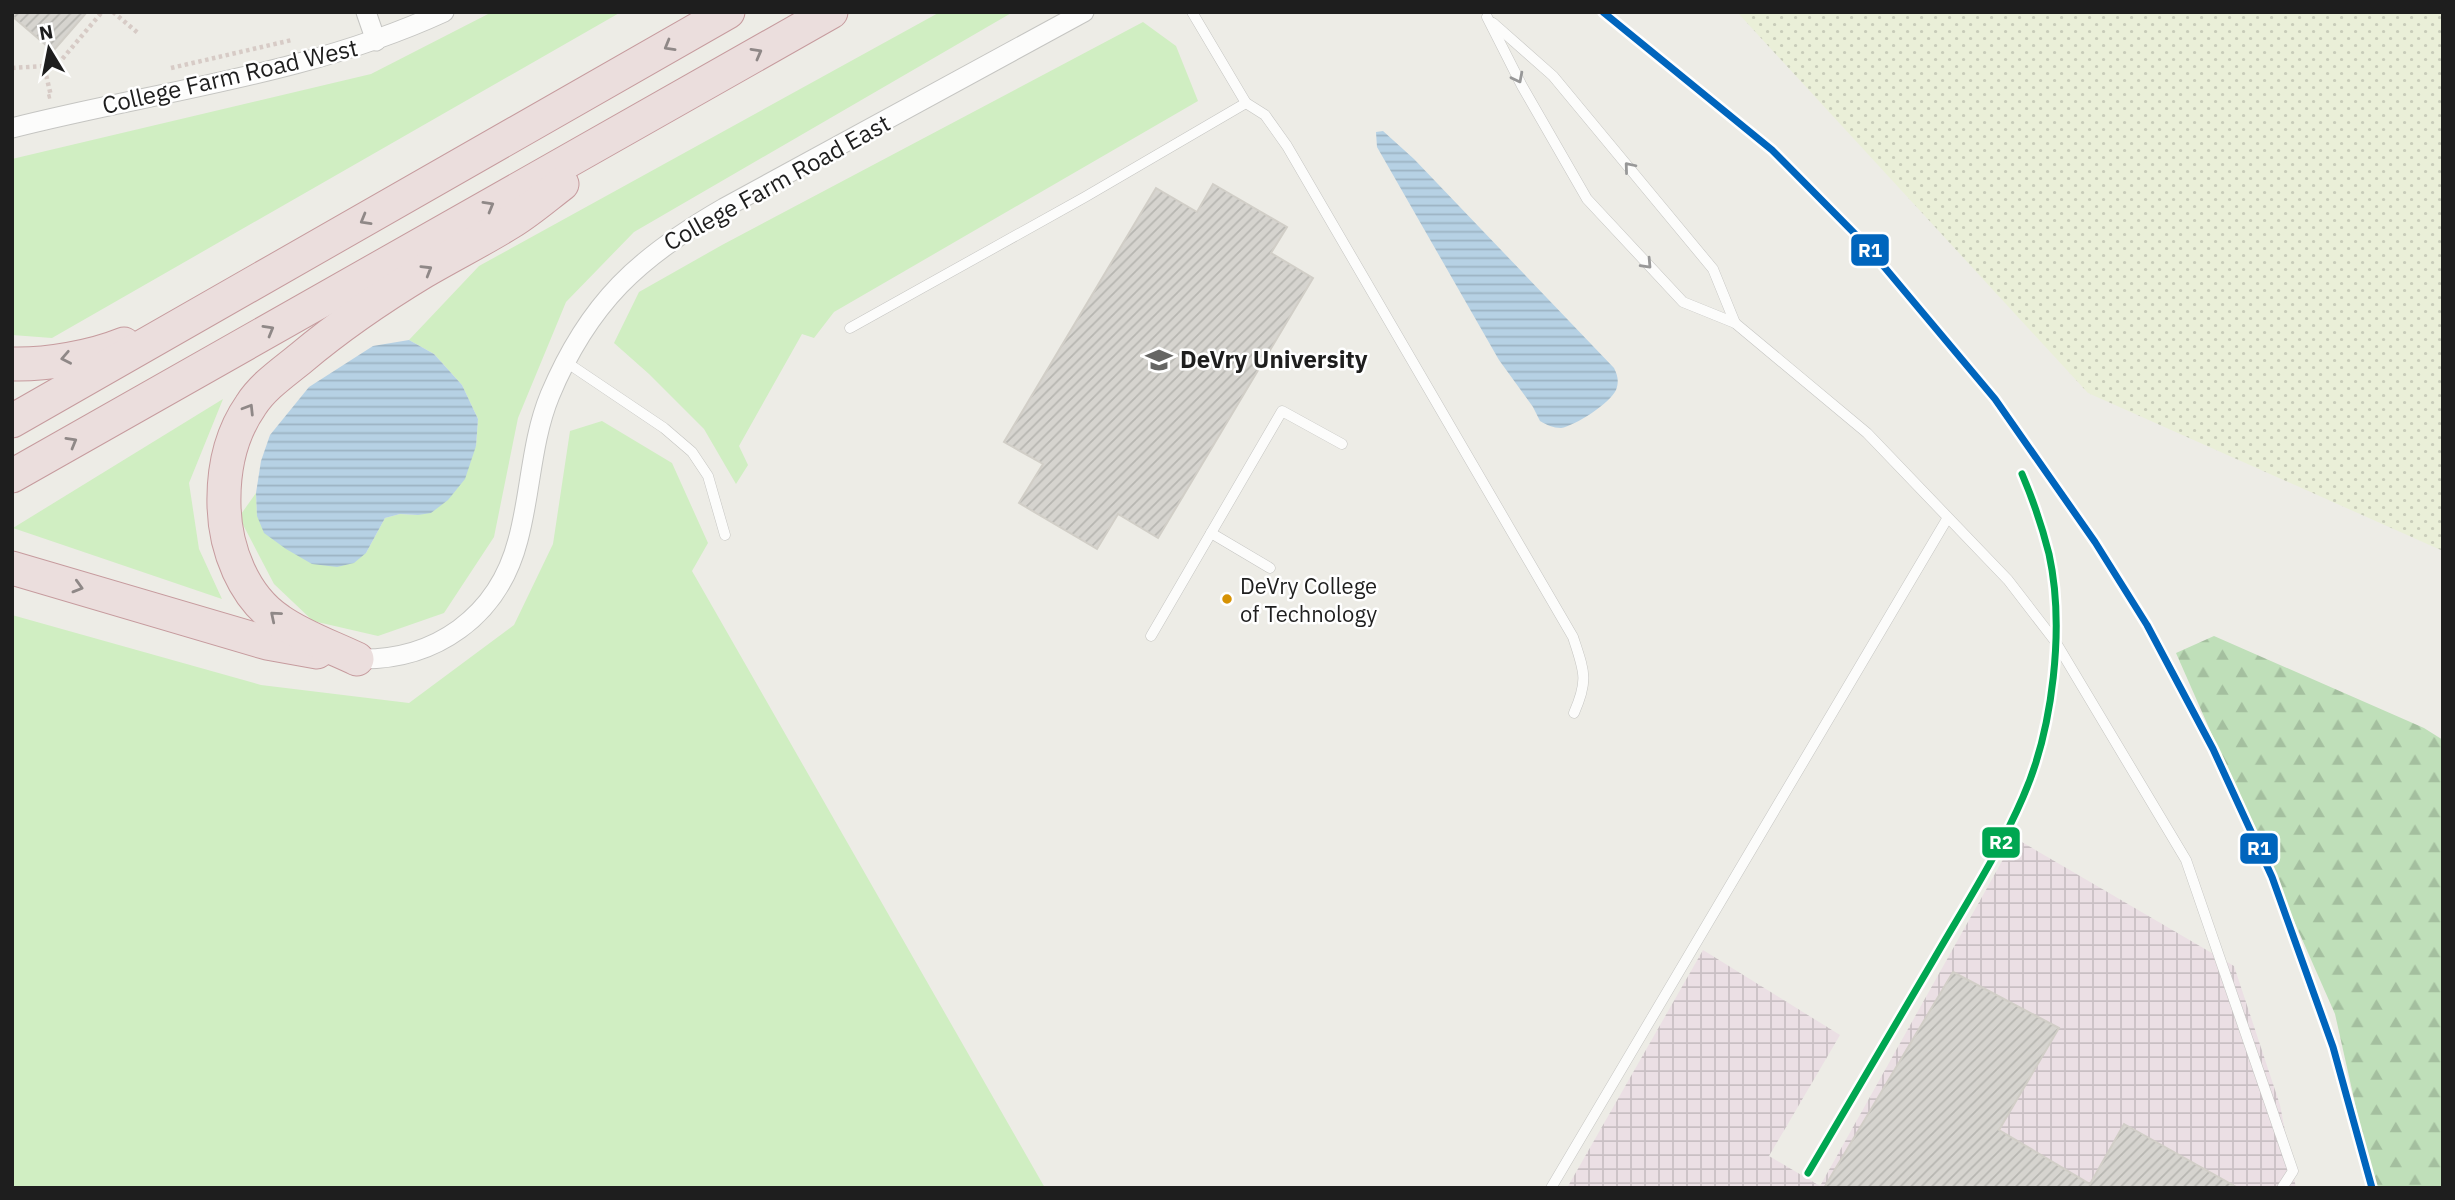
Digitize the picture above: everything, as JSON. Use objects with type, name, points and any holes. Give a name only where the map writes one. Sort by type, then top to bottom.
[{"type":"highway","points":[[12,421],[729,12]]},
{"type":"highway","points":[[12,476],[831,12]]},
{"type":"highway","points":[[357,659],[280,621],[255,596],[230,553],[224,517],[224,478],[233,440],[251,403],[293,364],[350,319],[424,272],[512,222],[676,99]]},
{"type":"highway","points":[[12,364],[33,364],[110,349],[201,314]]},
{"type":"highway","points":[[12,568],[267,643],[357,659]]},
{"type":"street","points":[[366,12],[376,41]]},
{"type":"street","name":"College Farm Road West","points":[[12,128],[327,57],[376,41],[444,12]]},
{"type":"street","name":"College Farm Road East","points":[[357,659],[396,657],[433,644],[466,624],[494,595],[519,540],[542,419],[566,362],[610,294],[647,258],[669,241],[724,208],[1084,12]]},
{"type":"lane","points":[[1192,12],[1246,103],[1265,115],[1287,146],[1573,637],[1583,669],[1584,691],[1574,713]]},
{"type":"lane","points":[[1485,15],[1587,199],[1683,302],[1735,323],[1867,433],[2008,580],[2055,641],[2186,860],[2293,1171],[2282,1188]]},
{"type":"lane","points":[[1485,15],[1553,76],[1713,269],[1735,323]]},
{"type":"lane","points":[[850,328],[1085,197],[1246,103]]},
{"type":"lane","points":[[566,362],[664,428],[692,452],[708,476],[725,535]]},
{"type":"lane","points":[[1151,636],[1282,411],[1342,444]]},
{"type":"lane","points":[[1551,1188],[1947,519]]},
{"type":"lane","points":[[1211,533],[1270,568]]},
{"type":"path","points":[[12,68],[58,64],[102,12]]},
{"type":"path","points":[[113,12],[138,33]]},
{"type":"path","points":[[168,69],[296,39]]},
{"type":"path","points":[[44,66],[51,96]]},
{"type":"path","points":[[38,99],[64,93]]},
{"type":"shaded area","points":[[2015,838],[2234,966],[2280,1105],[2296,1188],[1567,1188],[1703,950],[1840,1035],[1769,1156],[1820,1186]]},
{"type":"green space","points":[[492,12],[621,12],[52,338],[12,335],[12,159],[371,74]]},
{"type":"green space","points":[[940,12],[1013,12],[634,232],[566,302],[518,418],[494,537],[444,613],[378,636],[313,621],[274,584],[239,517],[256,493],[257,516],[366,553],[385,518],[400,514],[418,515],[476,446],[478,419],[462,385],[434,354],[409,340],[479,266]]},
{"type":"green space","points":[[1737,12],[2443,12],[2443,551],[2088,393]]},
{"type":"green space","points":[[1143,22],[1176,46],[1198,101],[834,312],[814,338],[802,334],[739,446],[748,465],[736,484],[704,429],[614,343],[639,292],[722,245]]},
{"type":"green space","points":[[223,399],[189,483],[199,549],[222,599],[13,528]]},
{"type":"green space","points":[[602,421],[672,463],[708,543],[692,571],[1045,1188],[12,1188],[12,615],[261,685],[409,703],[514,625],[553,544],[570,431]]},
{"type":"green space","points":[[2214,636],[2424,728],[2443,740],[2443,1188],[2374,1188],[2335,1014],[2176,653]]},
{"type":"water","points":[[1383,131],[1414,159],[1614,368],[1618,379],[1616,390],[1600,407],[1575,423],[1561,428],[1540,421],[1499,360],[1377,147],[1376,132]]},
{"type":"water","points":[[409,340],[434,354],[462,385],[478,419],[476,446],[465,479],[448,500],[431,513],[400,514],[385,518],[366,553],[354,563],[337,567],[312,564],[264,533],[257,516],[256,493],[261,461],[270,435],[309,387],[373,346]]},
{"type":"building","points":[[12,12],[87,12],[53,51],[12,16]]},
{"type":"building","name":"DeVry University","points":[[1213,184],[1287,227],[1271,253],[1313,278],[1158,538],[1118,514],[1097,549],[1019,503],[1043,464],[1004,442],[1156,188],[1197,212]]},
{"type":"building","points":[[1953,972],[2059,1028],[1999,1130],[2090,1184],[2124,1124],[2238,1188],[1824,1188]]},
{"type":"transit line","name":"R1","points":[[1603,12],[1772,150],[1865,244],[1995,399],[2095,542],[2147,625],[2213,749],[2272,877],[2333,1047],[2372,1188]]},
{"type":"transit line","name":"R2","points":[[1808,1173],[1992,859],[2023,797],[2042,741],[2049,709],[2056,645],[2054,583],[2037,513],[2022,474]]},
{"type":"place","name":"DeVry University","points":[[1159,360]]},
{"type":"place","name":"DeVry College of Technology","points":[[1227,599]]}]
